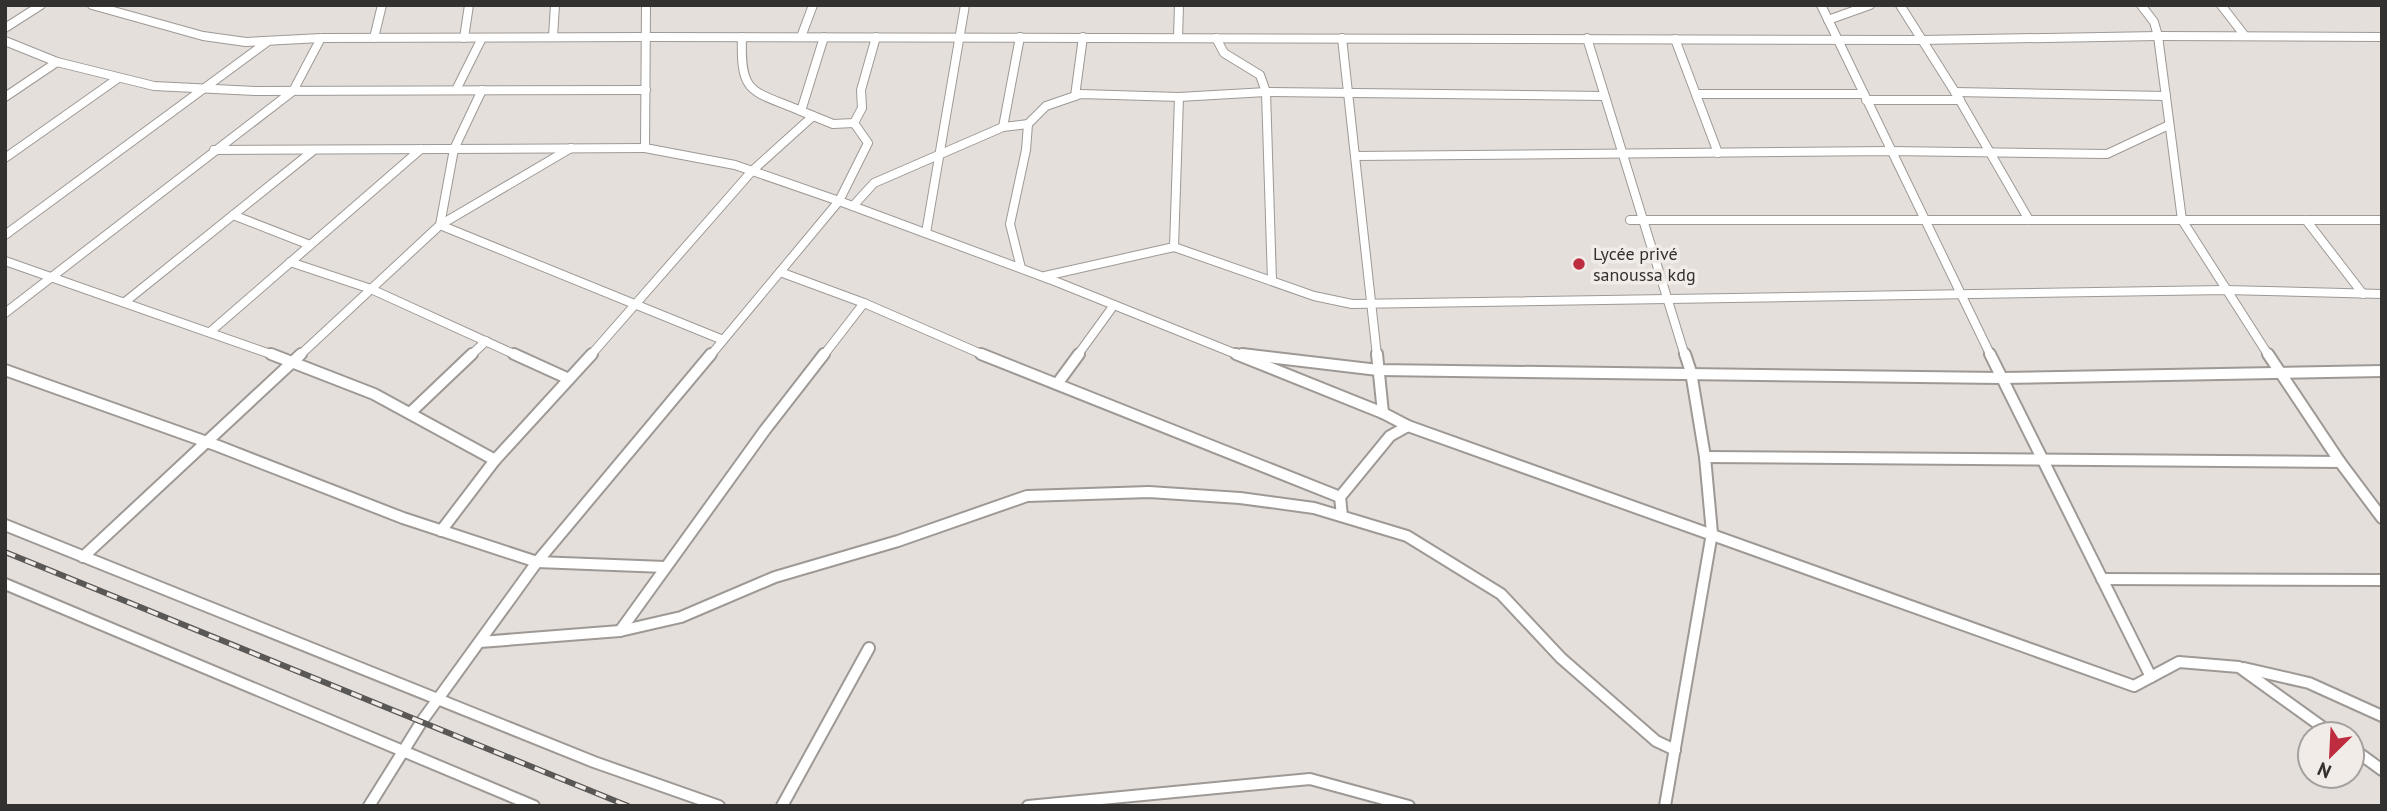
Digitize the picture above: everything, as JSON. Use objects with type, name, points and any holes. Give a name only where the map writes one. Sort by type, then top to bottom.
[{"type":"street","points":[[5,28],[41,5]]},
{"type":"street","points":[[92,5],[203,36],[246,42],[321,38],[554,37],[1922,40],[2158,36],[2382,37]]},
{"type":"street","points":[[374,38],[382,5]]},
{"type":"street","points":[[464,38],[468,5]]},
{"type":"street","points":[[554,37],[555,5]]},
{"type":"street","points":[[645,148],[646,5]]},
{"type":"street","points":[[801,37],[814,5]]},
{"type":"street","points":[[926,233],[965,5]]},
{"type":"street","points":[[1178,38],[1179,5]]},
{"type":"street","points":[[1821,5],[2001,378],[2151,677]]},
{"type":"street","points":[[1828,20],[1870,5]]},
{"type":"street","points":[[1900,5],[2029,219]]},
{"type":"street","points":[[2141,5],[2154,22],[2158,36],[2182,220],[2225,290],[2340,463],[2382,519]]},
{"type":"street","points":[[2221,5],[2245,36]]},
{"type":"street","points":[[742,37],[741,66],[745,82],[752,88],[833,124],[854,123]]},
{"type":"street","points":[[801,111],[824,37]]},
{"type":"street","points":[[854,123],[862,108],[861,90],[876,37]]},
{"type":"street","points":[[1003,127],[1020,37]]},
{"type":"street","points":[[1075,96],[1083,37]]},
{"type":"street","points":[[5,313],[293,91],[321,38]]},
{"type":"street","points":[[456,90],[482,38]]},
{"type":"street","points":[[1216,38],[1224,53],[1260,75],[1266,92],[1272,281]]},
{"type":"street","points":[[1342,38],[1383,413]]},
{"type":"street","points":[[1587,38],[1665,300],[1691,372],[1705,457],[1712,533],[1665,806]]},
{"type":"street","points":[[1675,38],[1718,153]]},
{"type":"street","points":[[5,41],[57,62],[154,86],[293,91],[646,90]]},
{"type":"street","points":[[5,235],[267,42]]},
{"type":"street","points":[[5,97],[57,62]]},
{"type":"street","points":[[5,158],[117,79]]},
{"type":"street","points":[[440,225],[454,149],[482,90]]},
{"type":"street","points":[[853,206],[874,183],[1003,127],[1028,124],[1046,106],[1081,93],[1179,97],[1266,92],[1604,96]]},
{"type":"street","points":[[1696,94],[1865,97],[2166,96]]},
{"type":"street","points":[[1174,247],[1179,97]]},
{"type":"street","points":[[441,531],[495,460],[637,305],[752,171],[813,116]]},
{"type":"street","points":[[369,806],[422,721],[537,562],[839,201],[868,143],[854,123]]},
{"type":"street","points":[[1021,268],[1010,224],[1026,150],[1028,124]]},
{"type":"street","points":[[1355,156],[1890,150],[2107,154],[2169,125]]},
{"type":"street","points":[[83,557],[440,225],[570,148]]},
{"type":"street","points":[[214,150],[645,148],[752,171],[1043,276],[1383,413],[1408,426],[1712,533],[2134,687],[2179,662],[2239,667],[2309,683],[2382,716]]},
{"type":"street","points":[[125,302],[314,149]]},
{"type":"street","points":[[210,332],[421,149]]},
{"type":"street","points":[[233,215],[310,246]]},
{"type":"street","points":[[1630,220],[2382,220]]},
{"type":"street","points":[[2306,220],[2363,294]]},
{"type":"street","points":[[440,225],[723,340]]},
{"type":"street","points":[[1043,276],[1174,247],[1314,296],[1352,304],[2225,290],[2382,294]]},
{"type":"street","points":[[5,261],[210,332],[374,394],[495,460]]},
{"type":"street","points":[[290,262],[371,289],[569,379]]},
{"type":"street","points":[[780,272],[864,303],[941,338],[1340,497]]},
{"type":"street","points":[[620,631],[765,430],[864,303]]},
{"type":"street","points":[[1057,384],[1114,304]]},
{"type":"street","points":[[410,413],[486,341]]},
{"type":"street","points":[[1229,353],[1378,370],[2001,378],[2382,371]]},
{"type":"street","points":[[5,370],[208,442],[441,531],[537,562],[665,566]]},
{"type":"street","points":[[1342,516],[1340,497],[1390,436],[1408,426]]},
{"type":"street","points":[[1705,457],[2340,463]]},
{"type":"street","points":[[480,642],[620,631],[681,617],[775,577],[898,541],[1027,496],[1162,492],[1240,498],[1314,508],[1407,536],[1501,594],[1561,658],[1656,741],[1675,750]]},
{"type":"street","points":[[5,526],[594,762],[719,806]]},
{"type":"street","points":[[2102,579],[2382,580]]},
{"type":"street","points":[[5,584],[534,806]]},
{"type":"street","points":[[782,806],[869,648]]},
{"type":"street","points":[[2239,667],[2313,720]]},
{"type":"street","points":[[2366,758],[2382,770]]},
{"type":"street","points":[[1028,806],[1310,779],[1409,806]]},
{"type":"railway","points":[[5,552],[628,806]]},
{"type":"place","name":"Lycée privé sanoussa kdg","points":[[1579,264]]}]
